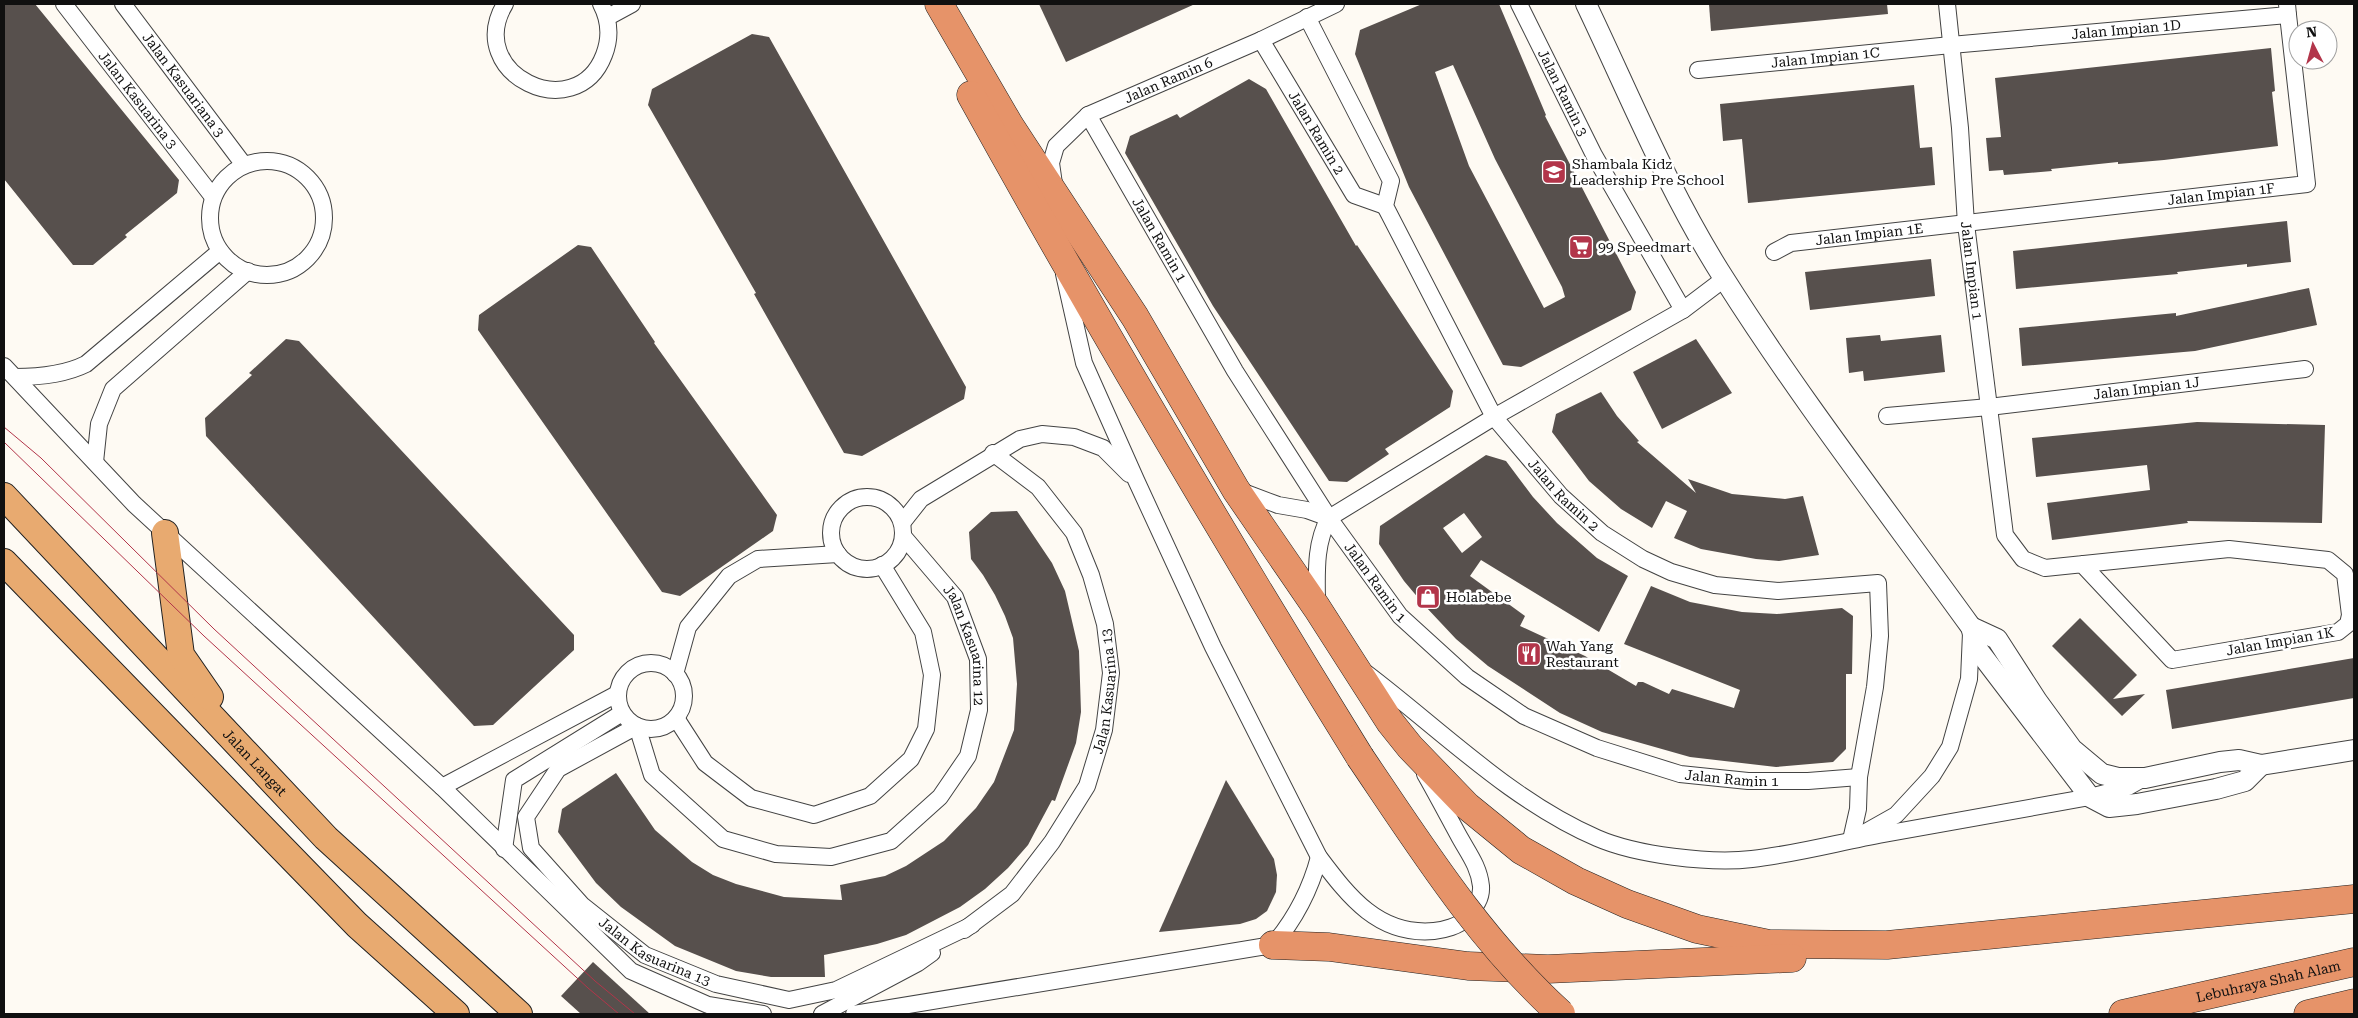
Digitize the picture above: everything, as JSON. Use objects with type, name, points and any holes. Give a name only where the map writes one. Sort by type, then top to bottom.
[{"type":"highway","points":[[921,4],[1059,253],[1239,561],[1360,757],[1434,867],[1491,942],[1540,995],[1561,1014]]},
{"type":"highway","points":[[940,4],[1010,126],[1135,317],[1236,490],[1317,608],[1390,722],[1410,747],[1467,806],[1521,850],[1576,881],[1627,904],[1697,929],[1769,944],[1887,945]]},
{"type":"highway","name":"Jalan Langat","points":[[4,496],[326,838],[520,1014]]},
{"type":"highway","points":[[165,533],[181,655],[269,779]]},
{"type":"highway","points":[[4,562],[357,925],[456,1014]]},
{"type":"highway","points":[[1273,945],[1329,948],[1468,966],[1548,969],[1780,960],[1887,945],[2354,899]]},
{"type":"highway","name":"Lebuhraya Shah Alam","points":[[2123,1014],[2354,962]]},
{"type":"highway","points":[[2308,1014],[2354,1004]]},
{"type":"street","name":"Jalan Kasuarina 3","points":[[64,4],[213,197]]},
{"type":"street","name":"Jalan Kasuariana 3","points":[[123,4],[244,165]]},
{"type":"street","points":[[505,4],[498,17],[496,30],[500,55],[516,76],[538,88],[551,90],[578,84],[590,76],[600,65],[609,42],[604,10],[632,4]]},
{"type":"street","name":"Jalan Ramin 6","points":[[1055,196],[1051,163],[1056,146],[1088,115],[1261,40],[1336,4]]},
{"type":"street","name":"Jalan Ramin 3","points":[[1519,4],[1594,155],[1683,310]]},
{"type":"street","points":[[1586,4],[1678,200],[1724,279],[1798,389],[1971,627],[1978,650],[2090,797],[2109,807],[2146,803],[2216,789],[2245,781],[2261,765]]},
{"type":"street","name":"Jalan Impian 1","points":[[1947,4],[1960,128],[1966,224],[2005,535]]},
{"type":"street","name":"Jalan Impian 1D","points":[[1951,45],[2288,10]]},
{"type":"street","name":"Jalan Impian 1F","points":[[1966,224],[2307,184],[2288,10]]},
{"type":"street","points":[[1307,17],[1391,181],[1385,206]]},
{"type":"street","name":"Jalan Ramin 2","points":[[1261,40],[1354,195],[1385,206],[1494,417],[1562,496],[1602,533],[1643,559],[1672,572],[1715,585],[1778,591],[1878,583],[1880,636],[1875,687],[1860,777]]},
{"type":"street","name":"Jalan Impian 1C","points":[[1698,70],[1951,45]]},
{"type":"street","name":"Jalan Ramin 1","points":[[1088,115],[1235,371],[1329,518],[1400,616],[1467,677],[1524,716],[1597,748],[1680,774],[1748,781],[1808,781],[1860,777]]},
{"type":"street","points":[[278,161],[299,170],[315,186],[320,196],[325,218],[323,230],[314,250],[294,268],[270,275],[248,272],[232,263],[220,251],[210,225],[213,197],[225,178],[244,165],[255,162],[278,161]]},
{"type":"street","name":"Jalan Impian 1E","points":[[1774,252],[1791,243],[1966,224]]},
{"type":"street","points":[[9,372],[57,374],[73,371],[86,364],[220,251]]},
{"type":"street","points":[[1059,253],[1084,363],[1213,647],[1319,857],[1338,882],[1378,920],[1400,929],[1421,932],[1441,930],[1462,922],[1479,902],[1481,888],[1478,867],[1410,747]]},
{"type":"street","points":[[95,462],[99,424],[113,389],[248,272]]},
{"type":"street","points":[[1317,608],[1317,558],[1322,530],[1329,518],[1494,417],[1683,310],[1724,279]]},
{"type":"street","name":"Jalan Impian 1J","points":[[1887,416],[1989,407],[2305,369]]},
{"type":"street","points":[[9,372],[134,504],[442,787],[631,971],[708,1005],[763,1014]]},
{"type":"street","points":[[902,530],[898,514],[883,500],[868,496],[848,502],[839,509],[831,528],[831,538],[838,554],[846,563],[858,568],[882,565],[896,554],[902,530],[921,499],[994,453],[1020,439],[1042,434],[1074,437],[1103,448],[1136,480]]},
{"type":"street","name":"Jalan Kasuarina 13","points":[[822,1014],[918,963],[1012,894],[1052,842],[1087,786],[1104,730],[1111,673],[1105,624],[1091,575],[1074,533],[1038,487],[994,453]]},
{"type":"street","points":[[1236,490],[1278,505],[1307,510],[1329,518]]},
{"type":"street","name":"Jalan Kasuarina 12","points":[[637,726],[652,774],[723,839],[776,854],[831,857],[891,841],[940,797],[968,756],[979,710],[978,659],[955,597],[902,530]]},
{"type":"street","name":"Jalan Impian 1K","points":[[2005,535],[2023,559],[2045,568],[2082,564],[2229,549],[2328,560],[2345,574],[2350,615],[2348,624],[2338,632],[2172,660],[2082,564]]},
{"type":"street","points":[[675,674],[688,627],[729,576],[758,559],[838,554]]},
{"type":"street","points":[[676,718],[705,763],[751,798],[814,815],[870,796],[911,759],[926,729],[932,675],[923,632],[882,565]]},
{"type":"street","points":[[1971,627],[1997,639],[2062,735],[2087,762],[2102,774],[2118,778],[2145,778],[2238,760],[2261,765],[2354,750]]},
{"type":"street","points":[[1851,840],[1896,815],[1932,776],[1950,747],[1969,679],[1971,627]]},
{"type":"street","points":[[653,663],[661,664],[675,674],[681,682],[684,701],[676,718],[658,729],[647,729],[637,726],[622,713],[617,694],[624,675],[637,666],[653,663]]},
{"type":"street","points":[[1354,664],[1417,712],[1488,771],[1546,811],[1598,838],[1652,854],[1692,858],[1751,859],[2090,797],[2128,787],[2145,778]]},
{"type":"street","points":[[442,787],[617,694]]},
{"type":"street","points":[[504,849],[514,780],[622,713]]},
{"type":"street","name":"Jalan Kasuarina 13","points":[[637,726],[558,768],[526,817],[531,848],[582,905],[645,955],[716,984],[789,1000],[836,990],[972,925]]},
{"type":"street","points":[[1851,840],[1858,809],[1860,777]]},
{"type":"street","points":[[854,1014],[1273,945],[1286,930],[1307,895],[1319,857]]},
{"type":"building","points":[[4,4],[35,4],[179,180],[177,193],[125,235],[127,237],[93,265],[73,265],[4,179]]},
{"type":"building","points":[[1039,4],[1195,4],[1066,62]]},
{"type":"building","points":[[1422,4],[1499,4],[1545,116],[1636,292],[1631,310],[1521,367],[1503,365],[1409,187],[1355,54],[1360,30]],"holes":[[[1453,65],[1495,159],[1562,287],[1565,297],[1544,308],[1469,166],[1435,72]]]},
{"type":"building","points":[[1709,4],[1887,4],[1888,14],[1711,31]]},
{"type":"building","points":[[752,34],[769,37],[966,387],[964,399],[862,456],[844,453],[754,294],[756,293],[648,105],[652,89]]},
{"type":"building","points":[[2271,48],[2275,91],[2272,92],[2278,146],[2164,160],[2118,164],[2118,162],[2051,169],[2052,171],[2004,175],[2003,170],[1989,171],[1986,138],[2001,137],[1995,78]]},
{"type":"building","points":[[1249,79],[1266,89],[1356,246],[1453,391],[1450,407],[1385,449],[1389,454],[1347,482],[1329,481],[1213,306],[1125,153],[1130,136],[1177,114],[1180,118]]},
{"type":"building","points":[[1914,85],[1920,148],[1932,147],[1935,185],[1748,203],[1742,139],[1723,141],[1720,104]]},
{"type":"building","points":[[2287,221],[2291,262],[2247,267],[2247,264],[2177,272],[2178,274],[2016,289],[2013,251]]},
{"type":"building","points":[[578,245],[591,247],[654,343],[777,515],[773,531],[680,596],[662,592],[478,330],[479,315]]},
{"type":"building","points":[[1931,259],[1935,296],[1810,310],[1805,272]]},
{"type":"building","points":[[2309,288],[2317,325],[2195,351],[2022,366],[2019,328],[2176,313],[2176,316]]},
{"type":"building","points":[[1880,335],[1881,341],[1941,335],[1945,372],[1864,381],[1863,371],[1849,373],[1846,338]]},
{"type":"building","points":[[286,339],[299,341],[574,635],[574,650],[493,725],[474,726],[206,436],[205,418],[252,375],[249,373]]},
{"type":"building","points":[[1696,339],[1732,393],[1662,429],[1633,372]]},
{"type":"building","points":[[1601,392],[1617,416],[1639,441],[1637,442],[1696,493],[1688,479],[1732,494],[1785,499],[1803,496],[1819,555],[1779,561],[1756,559],[1701,549],[1674,538],[1687,511],[1666,501],[1652,528],[1621,509],[1589,481],[1552,432],[1556,414]]},
{"type":"building","points":[[2197,422],[2325,425],[2322,523],[2187,521],[2188,523],[2052,540],[2047,503],[2150,490],[2147,465],[2036,477],[2032,438]]},
{"type":"building","points":[[1486,455],[1506,461],[1533,497],[1557,523],[1597,558],[1628,576],[1599,632],[1481,560],[1470,576],[1525,616],[1520,626],[1585,656],[1636,686],[1638,682],[1643,682],[1669,694],[1672,689],[1734,708],[1740,690],[1624,644],[1651,586],[1690,602],[1742,612],[1777,614],[1842,608],[1853,616],[1852,674],[1846,674],[1846,749],[1833,762],[1776,767],[1690,757],[1602,732],[1560,713],[1488,666],[1456,639],[1404,581],[1379,544],[1380,526]],"holes":[[[1464,513],[1482,537],[1462,553],[1443,528]]]},
{"type":"building","points":[[1017,511],[1052,563],[1065,591],[1079,651],[1081,712],[1076,743],[1055,801],[1052,800],[1028,845],[1008,868],[985,889],[960,907],[906,935],[877,944],[824,955],[825,977],[771,977],[736,971],[675,946],[621,907],[596,883],[558,832],[562,809],[616,773],[655,830],[692,862],[713,875],[736,884],[784,897],[842,900],[840,885],[885,876],[906,866],[944,841],[976,808],[994,782],[1014,730],[1017,684],[1013,638],[995,595],[971,559],[969,532],[991,512]]},
{"type":"building","points":[[2080,618],[2137,675],[2113,699],[2145,694],[2122,716],[2052,646]]},
{"type":"building","points":[[2354,658],[2354,698],[2172,729],[2166,690]]},
{"type":"building","points":[[1226,780],[1274,859],[1277,875],[1276,892],[1267,911],[1256,919],[1240,924],[1159,932]]},
{"type":"building","points":[[593,962],[650,1014],[581,1014],[561,996]]},
{"type":"tram line","points":[[4,427],[41,458],[214,629],[595,981],[635,1014]]},
{"type":"tram line","points":[[4,442],[204,636],[588,988],[619,1014]]},
{"type":"place","name":"Shambala Kidz Leadership Pre School","points":[[1554,172]]},
{"type":"place","name":"99 Speedmart","points":[[1581,247]]},
{"type":"place","name":"Holabebe","points":[[1428,597]]},
{"type":"place","name":"Wah Yang Restaurant","points":[[1529,654]]}]
